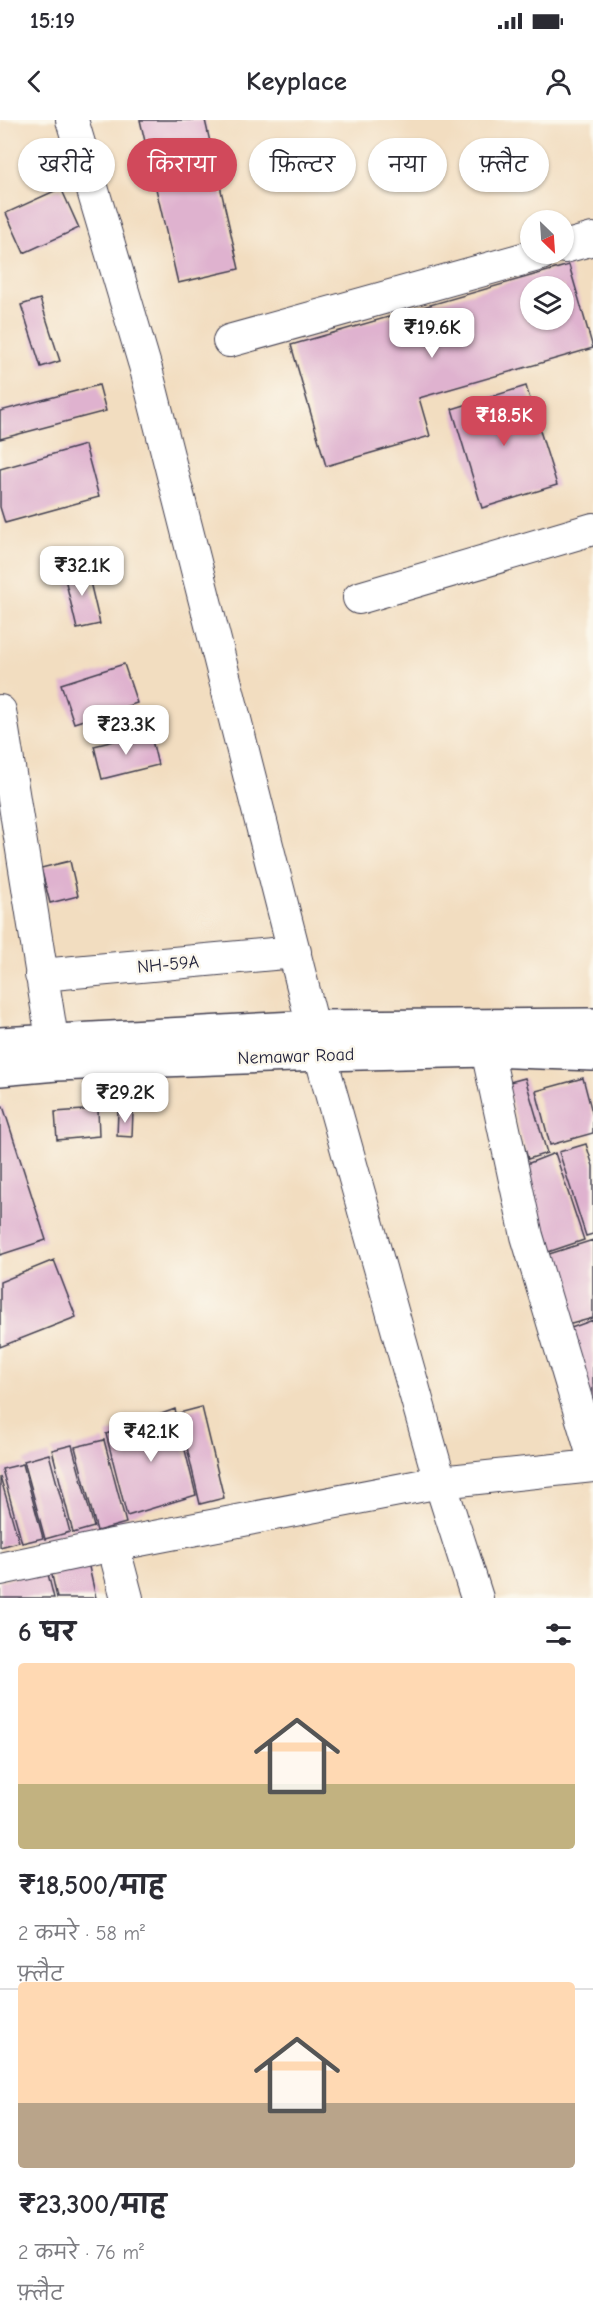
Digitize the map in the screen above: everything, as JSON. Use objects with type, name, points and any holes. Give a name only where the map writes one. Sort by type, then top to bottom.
[{"type":"highway","name":"Nemawar Road","points":[[0,1044],[54,1052],[317,1041],[593,1025]]},
{"type":"highway","name":"Nemawar Road","points":[[317,1041],[593,1054]]},
{"type":"highway","name":"Nemawar Road","points":[[0,1069],[54,1052]]},
{"type":"street","points":[[72,120],[146,369],[317,1041],[440,1482],[477,1598]]},
{"type":"street","points":[[574,244],[593,239]]},
{"type":"street","points":[[229,341],[520,260]]},
{"type":"street","points":[[359,598],[593,529]]},
{"type":"street","points":[[0,711],[54,1052]]},
{"type":"street","name":"NH-59A","points":[[41,975],[295,952]]},
{"type":"street","points":[[487,1050],[527,1236],[593,1456]]},
{"type":"street","points":[[0,1569],[440,1482],[593,1466]]},
{"type":"street","points":[[113,1545],[127,1598]]},
{"type":"building","points":[[140,120],[205,120],[209,138],[144,138]]},
{"type":"building","points":[[52,192],[63,192],[79,228],[24,253],[6,213]]},
{"type":"building","points":[[157,192],[221,192],[239,269],[178,283]]},
{"type":"building","points":[[569,265],[572,276],[531,276]]},
{"type":"building","points":[[520,279],[520,330],[574,330],[574,282],[593,348],[419,398],[430,436],[326,466],[291,345]]},
{"type":"building","points":[[40,299],[60,361],[41,367],[21,305]]},
{"type":"building","points":[[99,385],[106,411],[0,439],[0,411]]},
{"type":"building","points":[[526,386],[557,485],[482,508],[452,409]]},
{"type":"building","points":[[85,445],[99,497],[5,523],[0,507],[0,469]]},
{"type":"building","points":[[86,565],[100,624],[77,629],[63,570]]},
{"type":"building","points":[[124,664],[137,703],[74,723],[61,684]]},
{"type":"building","points":[[150,732],[158,765],[102,779],[94,746]]},
{"type":"building","points":[[70,861],[78,896],[50,903],[41,868]]},
{"type":"building","points":[[525,1078],[547,1153],[528,1159],[506,1083]]},
{"type":"building","points":[[583,1078],[593,1116],[593,1133],[550,1145],[536,1091]]},
{"type":"building","points":[[0,1106],[3,1106],[46,1240],[0,1255]]},
{"type":"building","points":[[98,1109],[99,1136],[57,1140],[55,1112]]},
{"type":"building","points":[[118,1111],[133,1111],[132,1137],[117,1136]]},
{"type":"building","points":[[586,1144],[593,1166],[593,1234],[586,1236],[559,1152]]},
{"type":"building","points":[[555,1153],[584,1240],[548,1252],[524,1165]]},
{"type":"building","points":[[593,1240],[593,1318],[564,1326],[543,1256]]},
{"type":"building","points":[[54,1260],[76,1317],[0,1347],[0,1282]]},
{"type":"building","points":[[593,1320],[593,1411],[571,1328]]},
{"type":"building","points":[[202,1407],[224,1498],[200,1504],[179,1413]]},
{"type":"building","points":[[175,1409],[196,1495],[127,1516],[106,1434]]},
{"type":"building","points":[[104,1440],[126,1523],[97,1531],[75,1447]]},
{"type":"building","points":[[72,1445],[94,1527],[73,1533],[52,1450]]},
{"type":"building","points":[[49,1454],[70,1532],[45,1539],[24,1461]]},
{"type":"building","points":[[23,1464],[43,1538],[22,1543],[2,1469]]},
{"type":"building","points":[[0,1476],[19,1542],[0,1547]]},
{"type":"building","points":[[87,1558],[96,1598],[57,1598],[50,1566]]},
{"type":"building","points":[[47,1570],[54,1598],[0,1598],[0,1581]]}]
